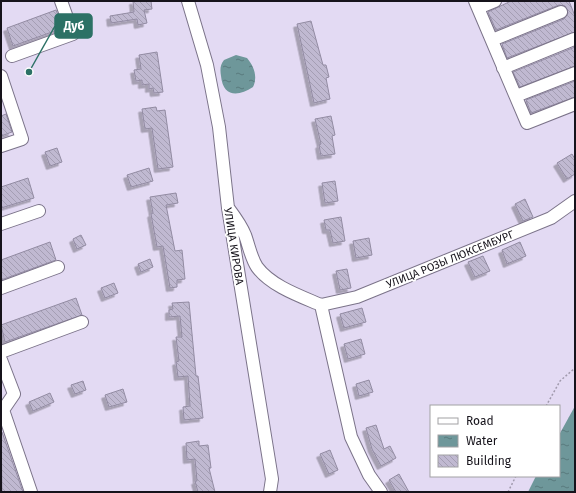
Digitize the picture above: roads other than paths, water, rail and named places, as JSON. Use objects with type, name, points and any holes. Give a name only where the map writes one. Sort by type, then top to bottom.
[{"type":"street","points":[[12,56],[73,34],[61,1]]},
{"type":"street","name":"УЛИЦА КИРОВА","points":[[188,1],[207,64],[219,127],[228,208],[272,479],[270,492]]},
{"type":"street","points":[[495,1],[476,5],[527,123],[575,104]]},
{"type":"street","points":[[492,40],[561,12]]},
{"type":"street","points":[[504,68],[574,39]]},
{"type":"street","points":[[516,96],[575,73]]},
{"type":"street","points":[[1,76],[22,139],[1,146]]},
{"type":"street","name":"УЛИЦА РОЗЫ ЛЮКСЕМБУРГ","points":[[321,305],[357,297],[551,218],[575,201]]},
{"type":"street","points":[[228,208],[238,220],[257,267],[264,274],[295,294],[321,305],[351,437],[369,474],[381,492]]},
{"type":"street","points":[[1,224],[39,211]]},
{"type":"street","points":[[1,288],[58,267]]},
{"type":"street","points":[[1,352],[82,322]]},
{"type":"street","points":[[1,360],[14,394],[2,408],[31,492]]},
{"type":"water","points":[[236,55],[247,58],[252,64],[255,79],[253,87],[242,92],[232,93],[225,88],[222,83],[220,72],[224,60]]},
{"type":"water","points":[[575,406],[575,492],[528,492],[536,477],[560,477],[560,433]]},
{"type":"place","name":"Дуб","points":[[29,72]]}]
